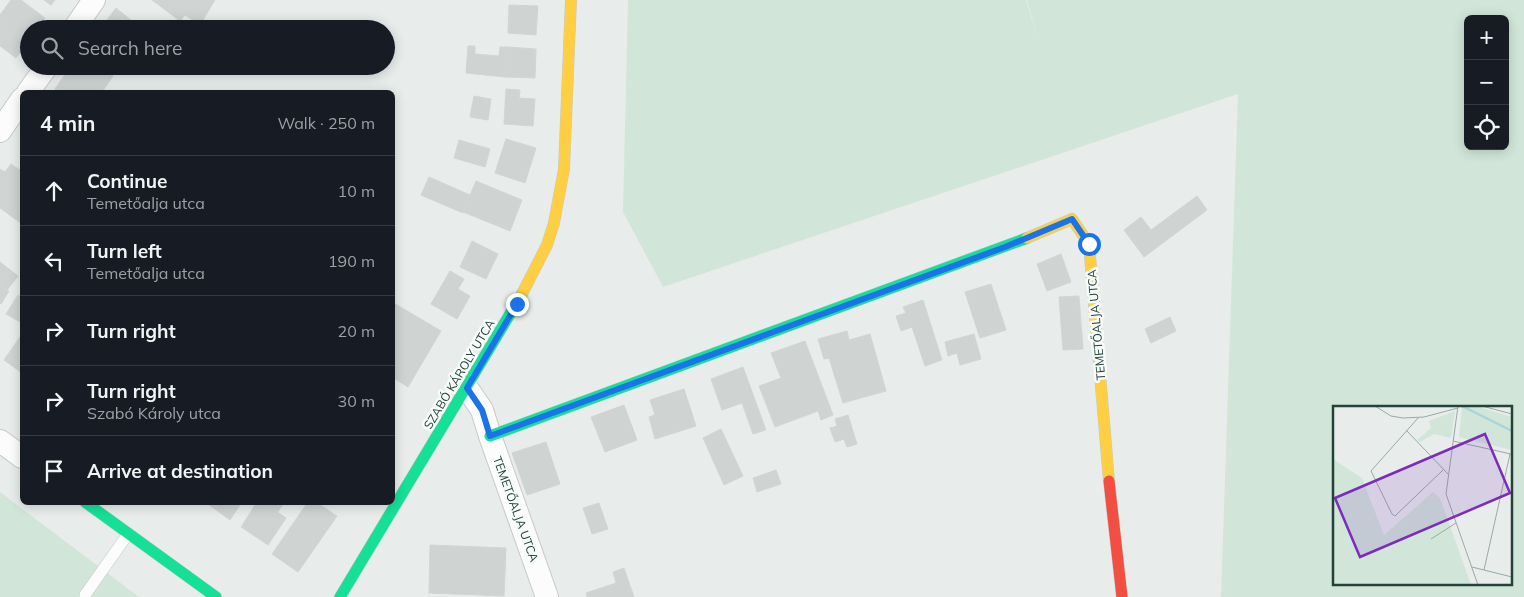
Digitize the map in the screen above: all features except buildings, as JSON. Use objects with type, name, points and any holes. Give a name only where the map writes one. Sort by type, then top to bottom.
[{"type":"street","points":[[80,20],[94,0]]},
{"type":"street","name":"SZABÓ KÁROLY UTCA","points":[[340,597],[467,388],[536,270],[547,246],[554,223],[564,169],[571,0]]},
{"type":"street","points":[[29,90],[40,75]]},
{"type":"street","points":[[0,130],[20,102]]},
{"type":"street","name":"TEMETŐALJA UTCA","points":[[547,597],[490,436],[1005,247],[1072,219],[1089,244],[1110,491],[1122,597]]},
{"type":"street","points":[[467,388],[482,410],[490,436]]},
{"type":"street","points":[[0,441],[20,456]]},
{"type":"street","points":[[89,505],[216,597]]},
{"type":"lane","points":[[85,595],[128,534]]},
{"type":"green space","points":[[628,0],[1026,0],[1038,39],[1027,0],[1524,0],[1524,597],[1221,597],[1238,94],[663,287],[623,212]]},
{"type":"green space","points":[[0,492],[139,597],[0,597]]},
{"type":"traffic: fast","points":[[490,436],[1027,238]]},
{"type":"traffic: fast","points":[[340,597],[522,294]]},
{"type":"traffic: fast","points":[[89,505],[216,597]]},
{"type":"traffic: slow","points":[[522,294],[547,245],[554,223],[564,169],[571,0]]},
{"type":"traffic: slow","points":[[1027,238],[1072,219],[1089,244],[1109,481]]},
{"type":"traffic: jam","points":[[1109,481],[1122,597]]},
{"type":"route","points":[[517,304],[467,388],[482,410],[490,436],[1005,247],[1072,219],[1089,244]]}]
